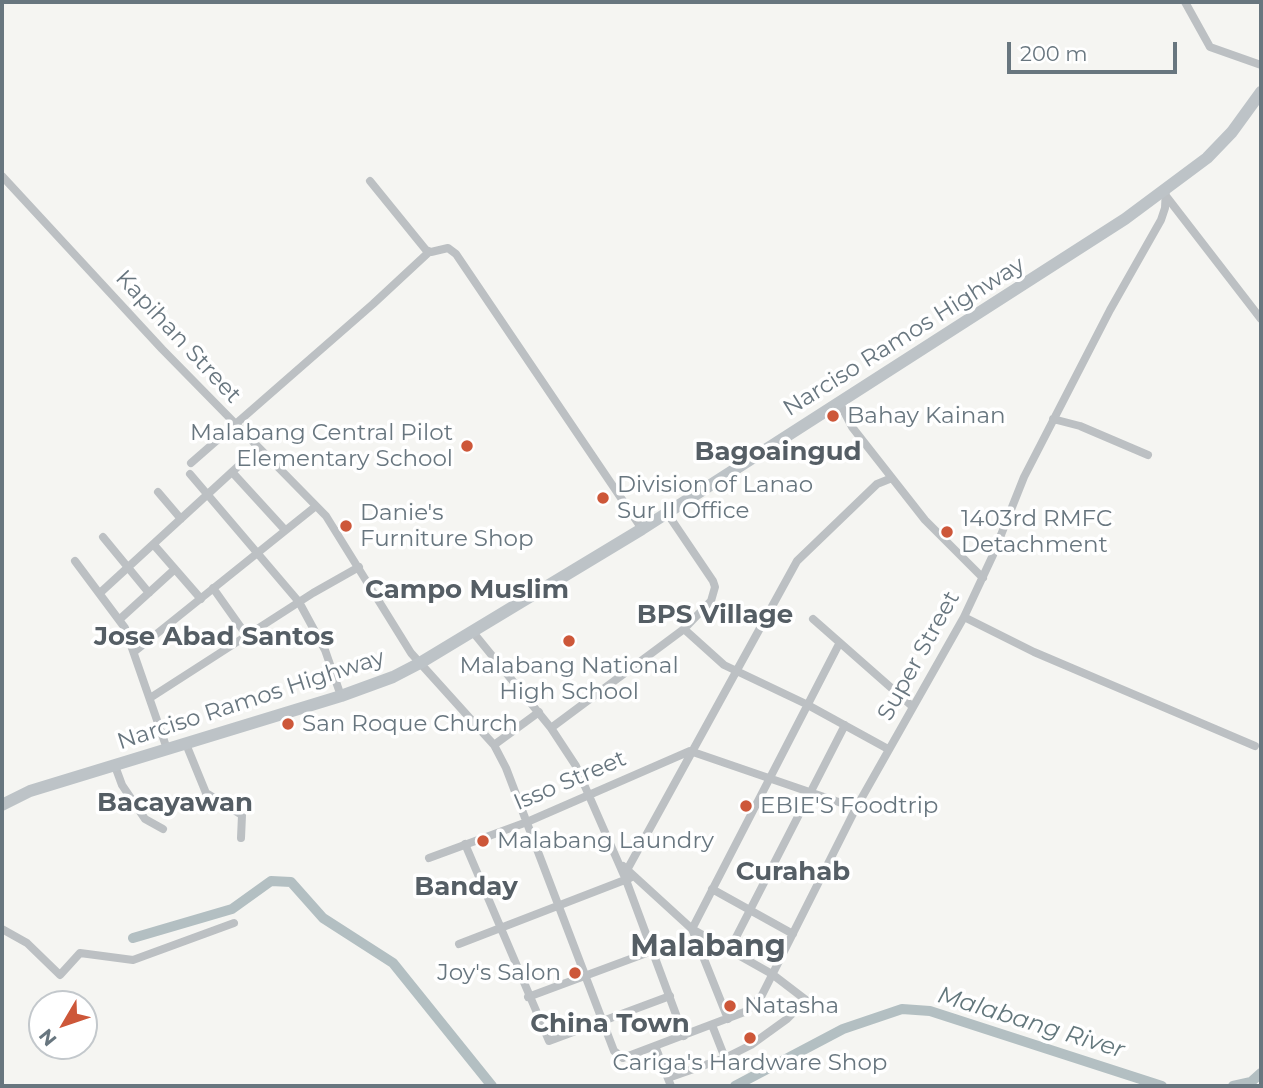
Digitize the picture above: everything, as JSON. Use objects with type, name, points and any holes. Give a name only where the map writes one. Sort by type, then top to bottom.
[{"type":"highway","name":"Narciso Ramos Highway","points":[[2,804],[30,791],[341,696],[393,677],[419,663],[642,530],[1060,263],[1166,192],[1220,145],[1261,92]]},
{"type":"street","points":[[1185,2],[1210,47],[1261,65]]},
{"type":"street","name":"Kapihan Street","points":[[2,176],[257,449],[316,506],[344,540],[419,663],[494,745],[527,821],[618,1057]]},
{"type":"street","points":[[370,181],[429,252]]},
{"type":"street","points":[[1166,192],[1261,319]]},
{"type":"street","name":"Super Street","points":[[618,1057],[625,1058],[728,1019],[747,1011],[757,1002],[856,808],[964,617],[983,578],[1007,515],[1053,419],[1161,220],[1166,192]]},
{"type":"street","points":[[191,463],[429,252],[448,248],[456,254],[642,530]]},
{"type":"street","points":[[839,402],[852,427],[932,527],[983,578]]},
{"type":"street","points":[[1053,419],[1080,426],[1148,455]]},
{"type":"street","points":[[101,592],[257,449]]},
{"type":"street","points":[[232,472],[285,530]]},
{"type":"street","points":[[190,474],[299,603],[325,650],[341,696]]},
{"type":"street","points":[[459,944],[560,906],[628,875],[735,668],[805,551],[877,484],[892,478]]},
{"type":"street","points":[[158,492],[181,519]]},
{"type":"street","points":[[134,652],[316,506]]},
{"type":"street","points":[[551,728],[684,629],[706,609],[715,587],[667,513]]},
{"type":"street","points":[[103,537],[149,593]]},
{"type":"street","points":[[154,545],[201,599]]},
{"type":"street","points":[[75,561],[120,619],[167,749]]},
{"type":"street","points":[[150,698],[359,567]]},
{"type":"street","points":[[120,619],[175,569]]},
{"type":"street","points":[[213,588],[247,636]]},
{"type":"street","points":[[964,617],[1034,652],[1255,746]]},
{"type":"street","points":[[813,619],[913,707]]},
{"type":"street","points":[[684,629],[718,661],[806,704],[888,749]]},
{"type":"street","points":[[472,631],[551,728],[576,766],[618,862],[628,875],[692,929],[772,974],[802,994],[806,1003],[762,1037],[724,1058],[669,1082],[655,1046]]},
{"type":"street","points":[[728,1019],[692,929],[839,644]]},
{"type":"street","points":[[494,745],[538,712]]},
{"type":"street","points":[[730,949],[845,725]]},
{"type":"street","points":[[186,744],[206,793],[242,816],[242,838]]},
{"type":"street","points":[[690,751],[856,808]]},
{"type":"street","name":"Isso Street","points":[[429,858],[527,821],[690,751]]},
{"type":"street","points":[[115,766],[122,785],[145,819],[163,829]]},
{"type":"street","points":[[465,844],[549,1041],[670,996]]},
{"type":"street","points":[[628,875],[652,951],[684,1036]]},
{"type":"street","points":[[712,889],[793,934]]},
{"type":"street","points":[[2,929],[27,943],[60,975],[80,953],[133,960],[233,923]]},
{"type":"street","points":[[528,997],[652,951]]},
{"type":"street","points":[[712,1025],[724,1058]]},
{"type":"waterway","name":"Malabang River","points":[[133,938],[232,909],[271,881],[291,882],[323,918],[393,963],[492,1086]]},
{"type":"waterway","name":"Malabang River","points":[[735,1086],[843,1029],[902,1009],[930,1011],[1162,1086]]},
{"type":"waterway","name":"Malabang River","points":[[1233,1086],[1251,1082],[1261,1073]]},
{"type":"place","name":"Bahay Kainan","points":[[833,416]]},
{"type":"place","name":"Malabang Central Pilot Elementary School","points":[[467,446]]},
{"type":"place","name":"Division of Lanao Sur II Office","points":[[603,498]]},
{"type":"place","name":"Danie's Furniture Shop","points":[[346,526]]},
{"type":"place","name":"1403rd RMFC Detachment","points":[[947,532]]},
{"type":"place","name":"Malabang National High School","points":[[569,641]]},
{"type":"place","name":"San Roque Church","points":[[288,724]]},
{"type":"place","name":"EBIE'S Foodtrip","points":[[746,806]]},
{"type":"place","name":"Malabang Laundry","points":[[483,841]]},
{"type":"place","name":"Joy's Salon","points":[[575,973]]},
{"type":"place","name":"Natasha","points":[[730,1006]]},
{"type":"place","name":"Cariga's Hardware Shop","points":[[750,1038]]},
{"type":"district","name":"Bagoaingud","points":[[778,452]]},
{"type":"district","name":"Campo Muslim","points":[[467,590]]},
{"type":"district","name":"BPS Village","points":[[715,615]]},
{"type":"district","name":"Jose Abad Santos","points":[[214,637]]},
{"type":"district","name":"Bacayawan","points":[[175,803]]},
{"type":"district","name":"Curahab","points":[[793,872]]},
{"type":"district","name":"Banday","points":[[466,887]]},
{"type":"district","name":"Malabang","points":[[708,947]]},
{"type":"district","name":"China Town","points":[[610,1024]]}]
